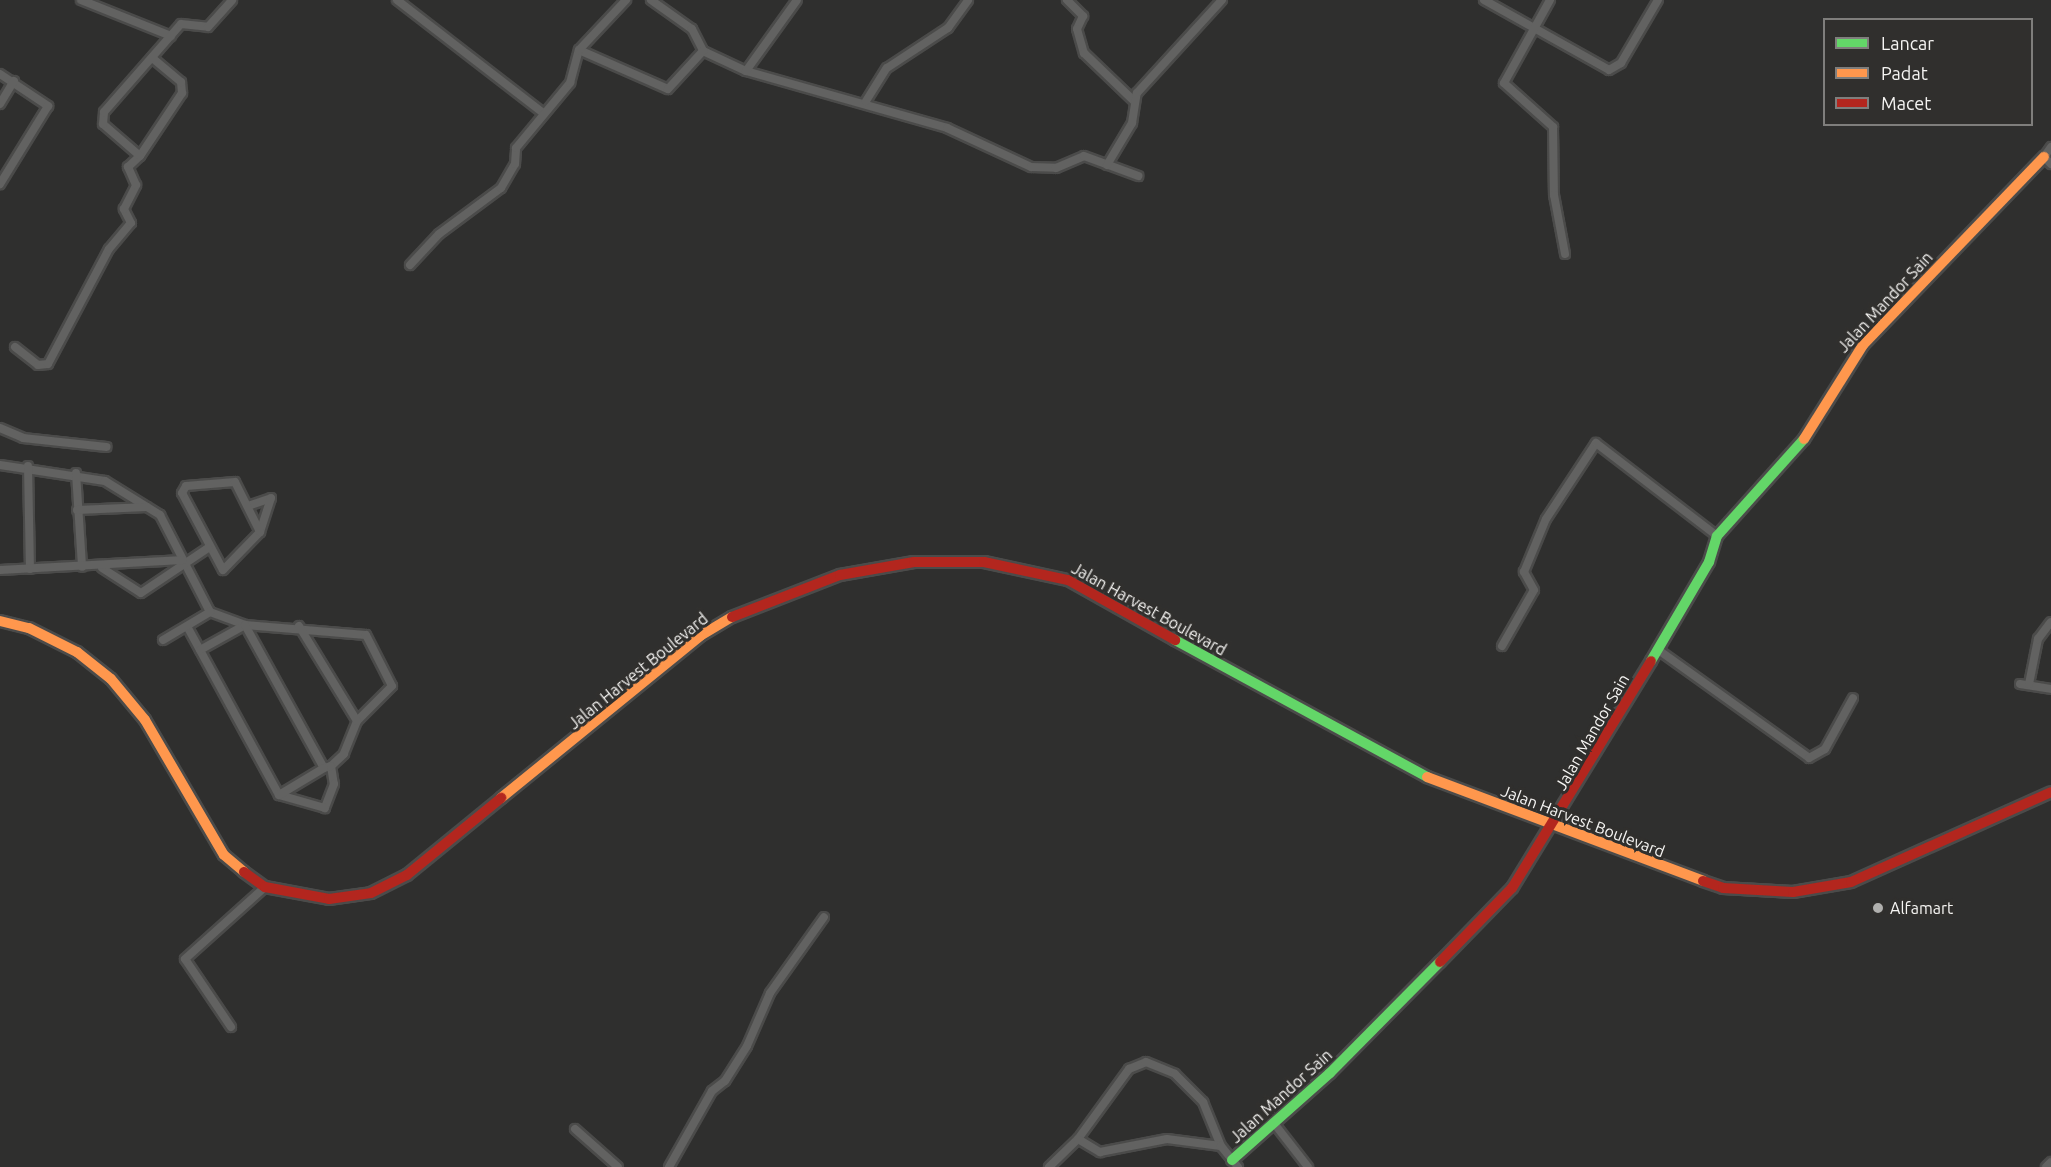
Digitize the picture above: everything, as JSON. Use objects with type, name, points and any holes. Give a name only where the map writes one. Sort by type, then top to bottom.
[{"type":"street","points":[[81,0],[171,36]]},
{"type":"street","points":[[140,156],[101,117],[183,22],[211,26],[232,0]]},
{"type":"street","points":[[397,0],[542,112]]},
{"type":"street","points":[[410,265],[439,234],[501,188],[515,164],[516,148],[542,112],[570,83],[579,50],[626,0]]},
{"type":"street","points":[[651,0],[692,29],[703,51],[746,71],[866,101],[947,128],[1031,167],[1056,168],[1084,156],[1138,176]]},
{"type":"street","points":[[746,71],[797,0]]},
{"type":"street","points":[[866,101],[887,68],[948,28],[968,0]]},
{"type":"street","points":[[1067,0],[1083,16],[1077,28],[1084,53],[1134,101]]},
{"type":"street","points":[[1107,165],[1132,123],[1134,101],[1222,0]]},
{"type":"street","points":[[1484,0],[1533,27],[1588,62],[1614,69],[1658,0]]},
{"type":"street","points":[[1550,0],[1504,82],[1553,127],[1554,195],[1565,254]]},
{"type":"street","points":[[579,50],[668,89],[703,51]]},
{"type":"street","points":[[15,347],[38,365],[48,364],[109,249],[131,223],[124,209],[136,185],[128,167],[140,156],[182,93],[181,82],[152,58]]},
{"type":"street","points":[[0,74],[14,81],[48,106],[0,184]]},
{"type":"street","points":[[0,104],[14,81]]},
{"type":"street","points":[[2048,161],[2051,147]]},
{"type":"street","name":"Jalan Mandor Sain","points":[[1078,1139],[1100,1152],[1152,1139],[1221,1146],[1235,1163],[1273,1122],[1471,932],[1512,888],[1553,828],[1709,562],[1716,536],[1802,442],[1863,345],[2048,161]]},
{"type":"street","points":[[0,428],[23,438],[107,447]]},
{"type":"street","points":[[1502,646],[1534,590],[1524,572],[1546,519],[1596,443],[1716,536]]},
{"type":"street","points":[[0,465],[28,466],[76,473],[105,481],[149,507],[165,521],[210,612],[245,625],[355,630],[372,645],[392,686],[357,721],[344,754],[328,767],[279,795]]},
{"type":"street","points":[[28,466],[30,569]]},
{"type":"street","points":[[76,473],[82,567]]},
{"type":"street","points":[[248,506],[271,498],[260,532],[223,570],[201,551],[182,495],[186,486],[232,481],[248,506],[260,532]]},
{"type":"street","points":[[77,510],[149,507]]},
{"type":"street","points":[[102,568],[137,593],[183,560],[201,551]]},
{"type":"street","points":[[0,570],[102,568],[183,560]]},
{"type":"street","name":"Jalan Harvest Boulevard","points":[[0,621],[30,628],[77,652],[111,680],[145,720],[224,855],[265,887],[329,899],[371,893],[442,851],[700,636],[735,615],[840,576],[950,560],[1016,566],[1068,580],[1402,767],[1553,828],[1723,888],[1793,892],[1851,882],[2051,792]]},
{"type":"street","points":[[163,640],[210,612]]},
{"type":"street","points":[[2029,684],[2038,639],[2051,622]]},
{"type":"street","points":[[200,650],[245,625]]},
{"type":"street","points":[[187,626],[279,795],[325,808],[334,784],[328,767],[245,625]]},
{"type":"street","points":[[299,626],[357,721]]},
{"type":"street","points":[[1657,649],[1809,758],[1825,749],[1852,698]]},
{"type":"street","points":[[2020,684],[2051,689]]},
{"type":"street","points":[[231,1027],[185,959],[265,887]]},
{"type":"street","points":[[669,1167],[712,1091],[725,1081],[747,1047],[770,993],[824,917]]},
{"type":"street","points":[[1049,1167],[1078,1139],[1130,1069],[1146,1062],[1175,1074],[1203,1102],[1221,1146]]},
{"type":"street","points":[[1273,1122],[1308,1167]]},
{"type":"street","points":[[574,1129],[618,1167]]},
{"type":"street","points":[[2046,1167],[2051,1161]]},
{"type":"traffic: fast","points":[[1651,661],[1709,562],[1717,536],[1804,439]]},
{"type":"traffic: fast","points":[[1175,640],[1427,777]]},
{"type":"traffic: fast","points":[[1232,1160],[1330,1073],[1440,962]]},
{"type":"traffic: slow","points":[[1804,439],[1863,345],[2044,157]]},
{"type":"traffic: slow","points":[[501,798],[700,636],[732,617]]},
{"type":"traffic: slow","points":[[0,621],[29,628],[77,652],[111,679],[145,720],[224,855],[244,872]]},
{"type":"traffic: slow","points":[[1427,777],[1703,881]]},
{"type":"traffic: jam","points":[[732,617],[840,575],[914,562],[984,562],[1068,580],[1175,640]]},
{"type":"traffic: jam","points":[[1440,962],[1512,888],[1651,661]]},
{"type":"traffic: jam","points":[[1703,881],[1723,888],[1793,892],[1851,882],[2051,792]]},
{"type":"traffic: jam","points":[[244,872],[265,887],[329,899],[371,893],[407,875],[501,798]]},
{"type":"place","name":"Alfamart","points":[[1878,908]]}]
